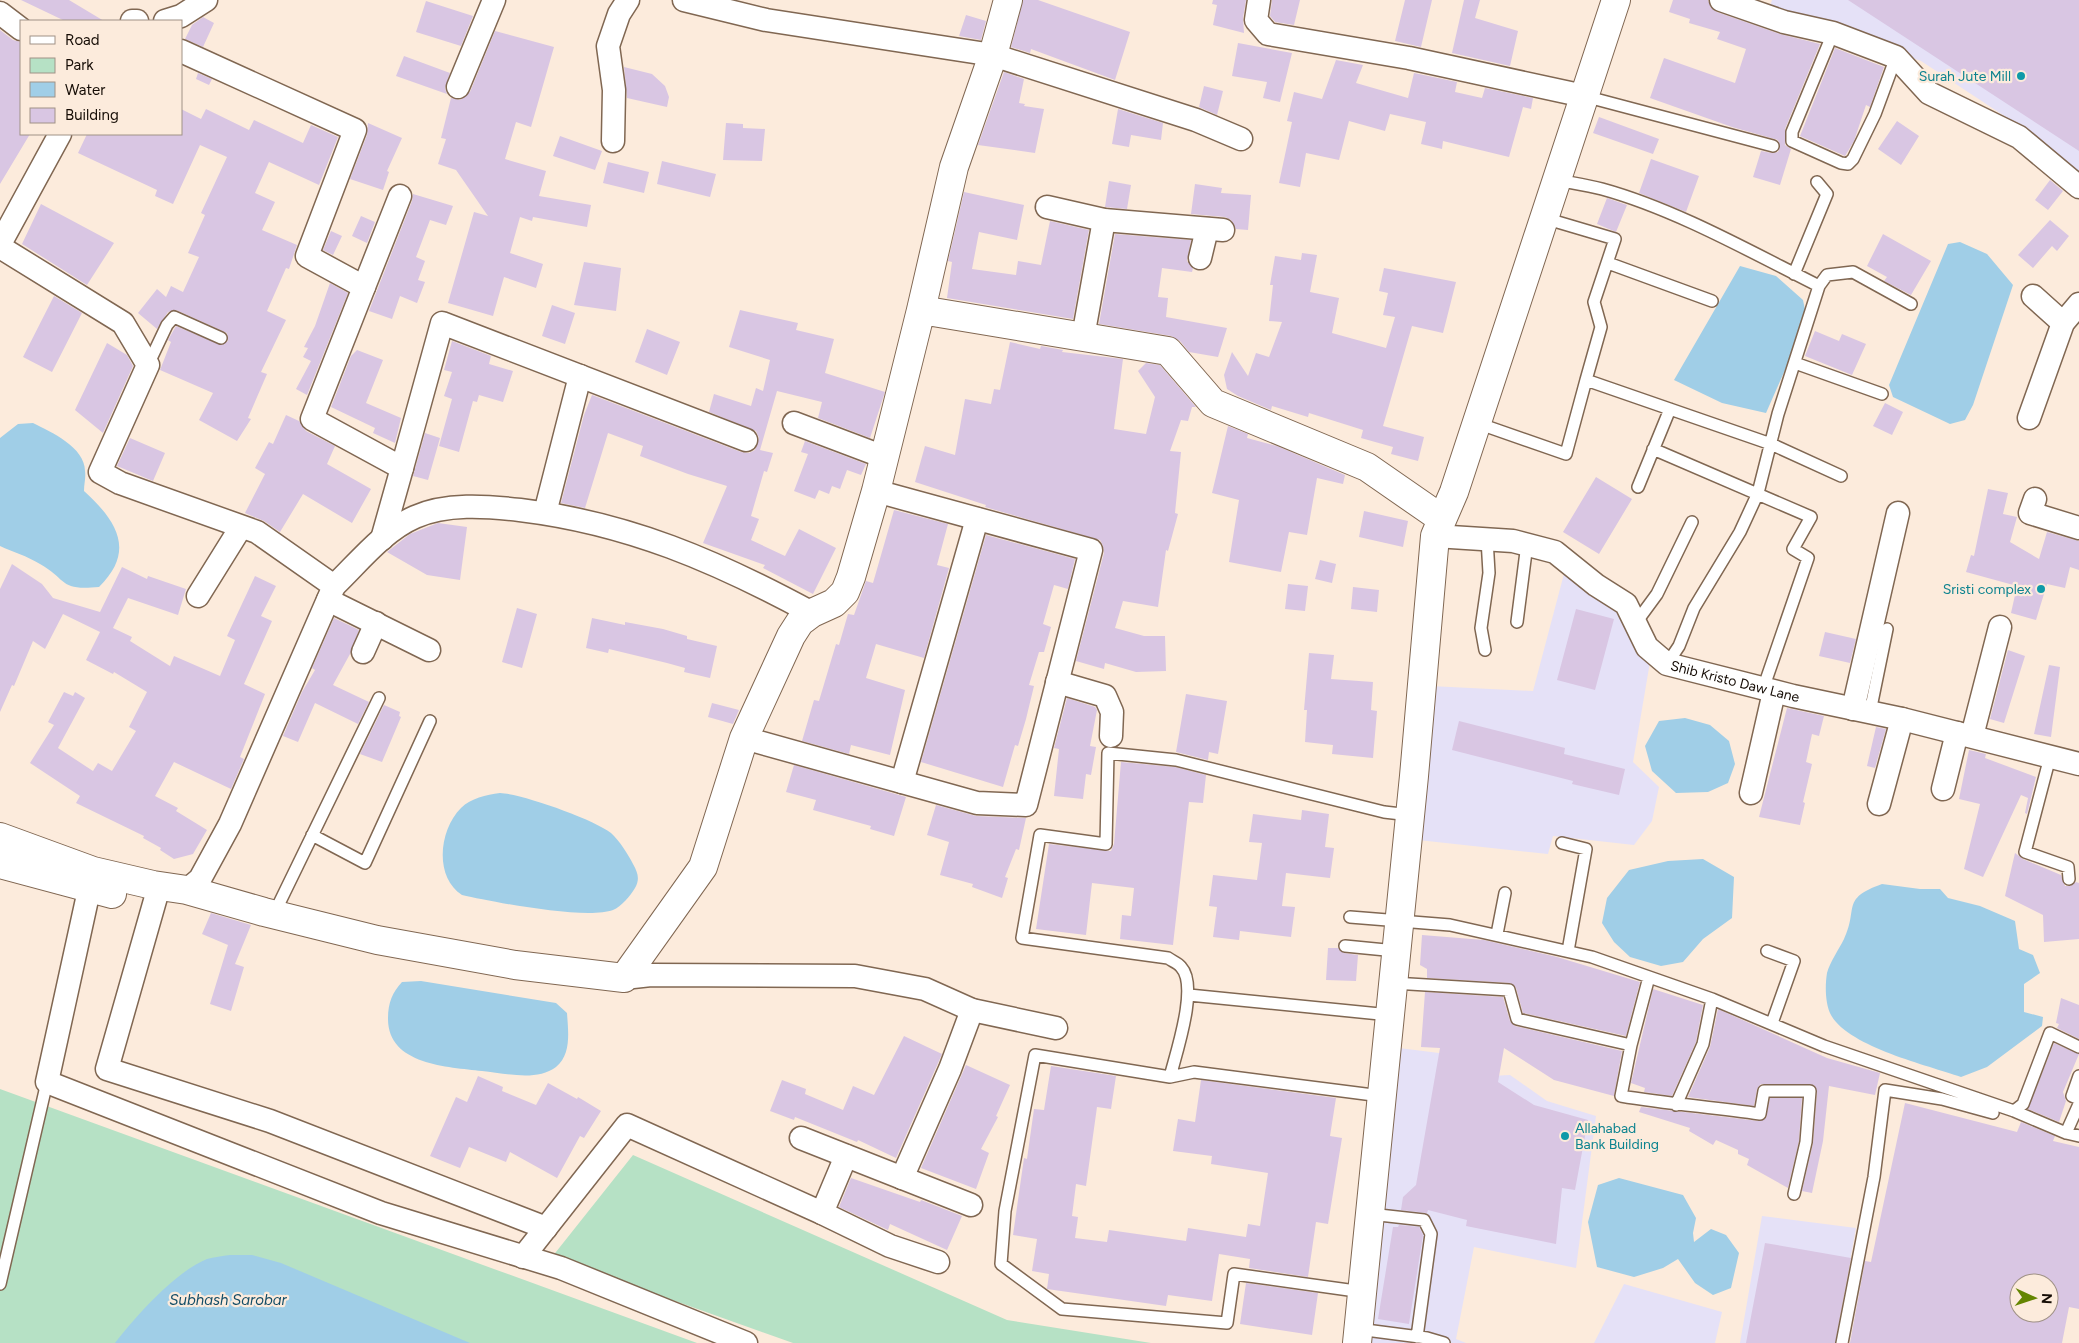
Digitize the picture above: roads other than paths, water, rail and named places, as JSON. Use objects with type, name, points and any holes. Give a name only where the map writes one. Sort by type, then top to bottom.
[{"type":"street","points":[[168,20],[181,16],[206,0]]},
{"type":"street","points":[[458,87],[494,0]]},
{"type":"street","points":[[613,141],[614,90],[608,46],[618,14],[628,0]]},
{"type":"street","points":[[684,0],[766,20],[993,55],[1196,120],[1241,139]]},
{"type":"street","points":[[624,978],[703,867],[744,738],[791,636],[800,622],[812,613],[834,603],[845,592],[852,577],[876,491],[954,167],[993,55],[1008,0]]},
{"type":"street","points":[[1258,0],[1256,20],[1268,34],[1409,58],[1584,96]]},
{"type":"street","points":[[1358,1336],[1438,527],[1454,492],[1616,0]]},
{"type":"street","points":[[1721,0],[1756,5],[1784,22],[1833,33],[1896,57],[1929,93],[2019,137],[2079,187]]},
{"type":"street","points":[[0,13],[20,27]]},
{"type":"street","points":[[182,51],[355,130],[307,256],[364,287]]},
{"type":"street","points":[[59,135],[0,246],[122,323],[148,365],[100,472],[120,483],[257,532],[331,593],[376,623],[430,650]]},
{"type":"street","points":[[400,196],[312,419],[402,468]]},
{"type":"street","points":[[1047,207],[1104,220],[1215,230],[1200,258]]},
{"type":"street","points":[[1083,336],[1104,220]]},
{"type":"street","points":[[2033,296],[2063,323]]},
{"type":"street","points":[[2029,418],[2063,323],[2079,304]]},
{"type":"street","points":[[921,310],[1168,351],[1213,403],[1367,467],[1438,527]]},
{"type":"street","points":[[382,539],[442,323],[746,440]]},
{"type":"street","points":[[545,513],[580,376]]},
{"type":"street","points":[[794,424],[884,457]]},
{"type":"street","points":[[744,738],[977,804],[1026,805],[1091,550],[876,491]]},
{"type":"street","points":[[2035,499],[2030,513],[2079,528]]},
{"type":"street","points":[[0,837],[91,880],[114,895],[156,897],[188,890],[200,879],[230,824],[331,593],[382,539],[399,525],[416,516],[437,510],[497,507],[545,513],[658,541],[752,581],[812,613]]},
{"type":"street","points":[[1862,710],[1898,513]]},
{"type":"street","points":[[902,782],[978,519]]},
{"type":"street","points":[[198,596],[241,527]]},
{"type":"street","name":"Shib Kristo Daw Lane","points":[[1438,527],[1487,539],[1513,541],[1555,552],[1596,585],[1626,604],[1647,647],[1667,664],[1768,690],[1964,734],[2079,764]]},
{"type":"street","points":[[363,652],[376,623]]},
{"type":"street","points":[[1944,789],[2000,627]]},
{"type":"street","points":[[1057,682],[1105,696],[1112,712],[1111,736]]},
{"type":"street","points":[[1751,793],[1768,690]]},
{"type":"street","points":[[1879,804],[1902,719]]},
{"type":"street","points":[[0,864],[91,880],[188,890],[274,915],[377,940],[554,970],[624,978],[651,975],[856,976],[925,989],[972,1010],[1056,1028]]},
{"type":"street","points":[[91,880],[47,1082],[381,1214],[560,1268],[746,1343]]},
{"type":"street","points":[[156,897],[107,1069],[270,1121],[546,1228]]},
{"type":"street","points":[[902,1178],[950,1069],[972,1010]]},
{"type":"street","points":[[524,1257],[627,1125],[822,1213],[890,1246],[938,1262]]},
{"type":"street","points":[[802,1138],[971,1205]]},
{"type":"street","points":[[822,1213],[846,1156]]},
{"type":"lane","points":[[1833,33],[1792,132],[1792,141],[1841,163],[1848,164],[1854,160],[1875,114],[1896,57]]},
{"type":"lane","points":[[1584,96],[1773,146]]},
{"type":"lane","points":[[1557,180],[1602,189],[1644,203],[1723,238],[1819,286]]},
{"type":"lane","points":[[1794,274],[1827,194],[1817,182]]},
{"type":"lane","points":[[1477,423],[1566,454],[1601,327],[1594,302],[1615,239],[1544,218]]},
{"type":"lane","points":[[1608,262],[1712,301]]},
{"type":"lane","points":[[1667,664],[1679,646],[1694,608],[1740,532],[1758,493],[1819,286],[1827,276],[1853,272],[1911,304]]},
{"type":"lane","points":[[148,365],[167,325],[174,317],[221,338]]},
{"type":"lane","points":[[1796,363],[1882,394]]},
{"type":"lane","points":[[1586,380],[1771,444],[1841,476]]},
{"type":"lane","points":[[1638,487],[1670,409]]},
{"type":"lane","points":[[1653,449],[1674,460],[1758,493],[1811,517],[1793,549],[1808,558],[1768,690]]},
{"type":"lane","points":[[1636,624],[1657,594],[1692,522]]},
{"type":"lane","points":[[1485,650],[1481,628],[1489,573],[1487,539]]},
{"type":"lane","points":[[1517,622],[1527,544]]},
{"type":"lane","points":[[1862,710],[1887,628]]},
{"type":"lane","points":[[274,915],[379,698]]},
{"type":"lane","points":[[312,835],[365,863],[430,721]]},
{"type":"lane","points":[[1170,1077],[1189,995],[1182,967],[1168,958],[1022,938],[1040,834],[1106,844],[1108,753],[1176,760],[1384,812],[1410,815]]},
{"type":"lane","points":[[2050,757],[2025,852],[2068,867],[2069,879]]},
{"type":"lane","points":[[1562,843],[1586,849],[1568,951]]},
{"type":"lane","points":[[1497,934],[1505,893]]},
{"type":"lane","points":[[1350,917],[1450,924],[1568,951],[1712,999],[1824,1046],[2014,1111],[2066,1133],[2079,1136]]},
{"type":"lane","points":[[1345,946],[1396,951]]},
{"type":"lane","points":[[1767,951],[1794,961],[1772,1023]]},
{"type":"lane","points":[[1649,977],[1631,1045],[1621,1096],[1676,1105],[1699,1105],[1760,1114],[1764,1090],[1810,1091],[1806,1142],[1794,1194]]},
{"type":"lane","points":[[1393,983],[1510,990],[1517,1019],[1631,1045]]},
{"type":"lane","points":[[1189,995],[1390,1015]]},
{"type":"lane","points":[[1676,1105],[1703,1044],[1712,999]]},
{"type":"lane","points":[[2014,1111],[2022,1104],[2050,1033],[2079,1047]]},
{"type":"lane","points":[[1363,1292],[1234,1274],[1227,1323],[1062,1309],[1001,1264],[1005,1211],[1035,1055],[1170,1077],[1194,1072],[1382,1096]]},
{"type":"lane","points":[[2079,1076],[2072,1096],[2079,1100]]},
{"type":"lane","points":[[0,1284],[47,1082]]},
{"type":"lane","points":[[1842,1343],[1874,1177],[1885,1090],[1942,1099],[1993,1114]]},
{"type":"lane","points":[[2066,1133],[2079,1104]]},
{"type":"lane","points":[[1370,1214],[1424,1220],[1431,1234],[1417,1337]]},
{"type":"lane","points":[[1358,1336],[1417,1337],[1444,1343]]},
{"type":"water","points":[[1960,242],[1987,254],[2013,285],[1973,405],[1965,420],[1950,424],[1893,397],[1889,385],[1948,244]]},
{"type":"water","points":[[1740,266],[1776,276],[1803,300],[1807,320],[1766,413],[1722,403],[1674,380]]},
{"type":"water","points":[[33,423],[66,441],[79,455],[84,462],[84,491],[105,514],[113,525],[118,537],[117,561],[110,574],[99,587],[70,586],[35,561],[0,546],[0,438],[18,424]]},
{"type":"water","points":[[1685,718],[1710,725],[1729,741],[1735,764],[1728,783],[1708,792],[1676,793],[1652,771],[1645,746],[1659,721]]},
{"type":"water","points":[[500,793],[510,794],[557,808],[602,827],[611,833],[626,852],[637,873],[638,882],[631,894],[613,910],[600,913],[539,909],[462,895],[453,887],[447,877],[444,865],[444,840],[448,828],[461,808],[469,802]]},
{"type":"water","points":[[1703,859],[1734,877],[1732,918],[1703,939],[1683,962],[1661,966],[1630,957],[1614,942],[1602,923],[1607,898],[1629,870],[1668,861]]},
{"type":"water","points":[[1882,884],[1920,889],[1940,889],[1948,898],[1980,906],[2015,921],[2019,949],[2033,955],[2040,973],[2024,984],[2024,1012],[2043,1017],[2042,1026],[1987,1067],[1961,1077],[1871,1046],[1840,1026],[1831,1015],[1828,1005],[1827,973],[1844,939],[1855,900],[1869,889]]},
{"type":"water","points":[[421,981],[556,1003],[567,1013],[568,1042],[565,1055],[556,1067],[548,1072],[520,1075],[453,1068],[422,1061],[409,1055],[398,1046],[391,1034],[388,1019],[389,1008],[393,994],[402,982]]},
{"type":"water","points":[[1619,1178],[1683,1195],[1696,1218],[1693,1233],[1694,1242],[1711,1229],[1726,1235],[1739,1253],[1731,1288],[1713,1295],[1695,1283],[1678,1259],[1663,1268],[1634,1277],[1597,1267],[1588,1222],[1598,1185]]},
{"type":"water","name":"Subhash Sarobar","points":[[230,1255],[252,1255],[281,1263],[470,1343],[115,1343],[145,1308],[182,1274],[207,1259]]},
{"type":"place","name":"Surah Jute Mill","points":[[2021,76]]},
{"type":"place","name":"Sristi complex","points":[[2041,589]]},
{"type":"place","name":"Allahabad Bank Building","points":[[1565,1136]]}]
